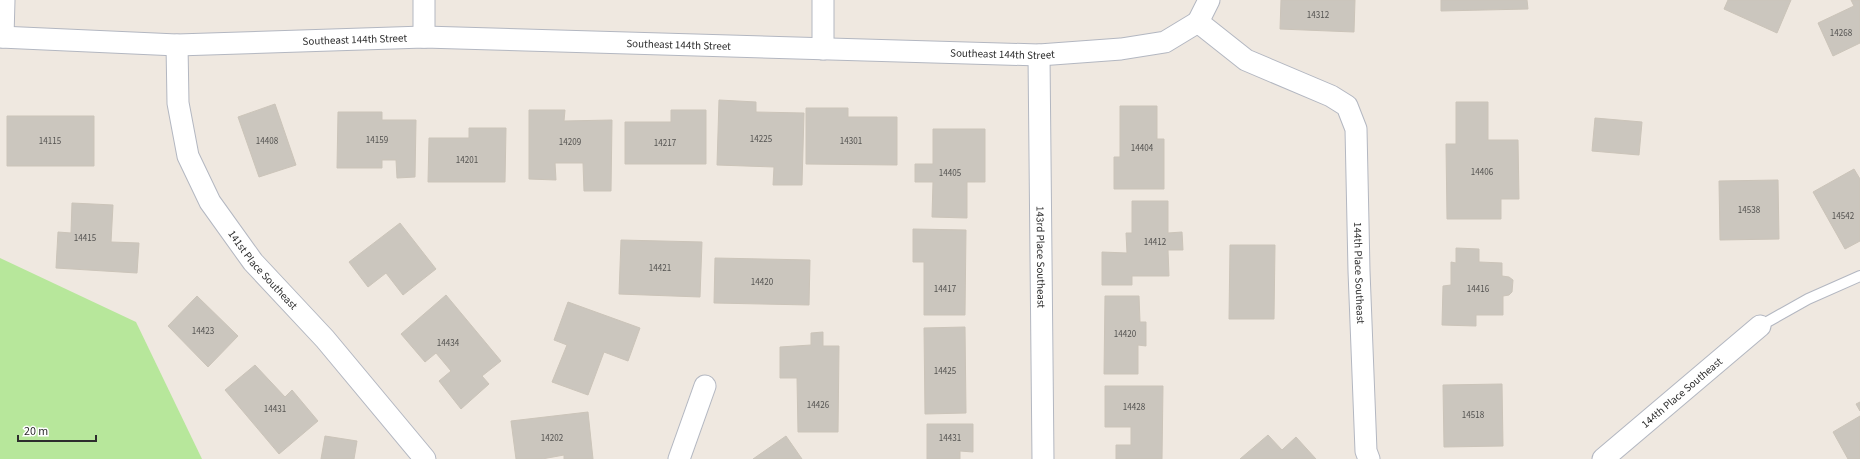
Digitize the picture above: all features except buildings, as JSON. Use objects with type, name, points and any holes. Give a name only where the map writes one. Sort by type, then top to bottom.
[{"type":"street","points":[[2,37],[4,0]]},
{"type":"street","points":[[424,0],[424,37]]},
{"type":"street","points":[[823,0],[823,50]]},
{"type":"street","points":[[1198,22],[1209,0]]},
{"type":"street","name":"Southeast 144th Street","points":[[2,37],[177,45],[424,37],[823,50],[1039,55],[1121,49],[1165,42],[1198,22]]},
{"type":"street","name":"144th Place Southeast","points":[[1198,22],[1246,60],[1331,96],[1347,106],[1356,129],[1359,271],[1366,451],[1369,459]]},
{"type":"street","name":"141st Place Southeast","points":[[177,45],[178,103],[188,156],[210,202],[252,262],[325,339],[425,459]]},
{"type":"street","name":"143rd Place Southeast","points":[[1039,55],[1043,459]]},
{"type":"street","name":"144th Place Southeast","points":[[1603,459],[1760,326]]},
{"type":"street","points":[[679,459],[705,386]]},
{"type":"lane","points":[[1760,326],[1808,299],[1860,276]]},
{"type":"green space","points":[[0,258],[136,322],[202,459],[0,459]]}]
